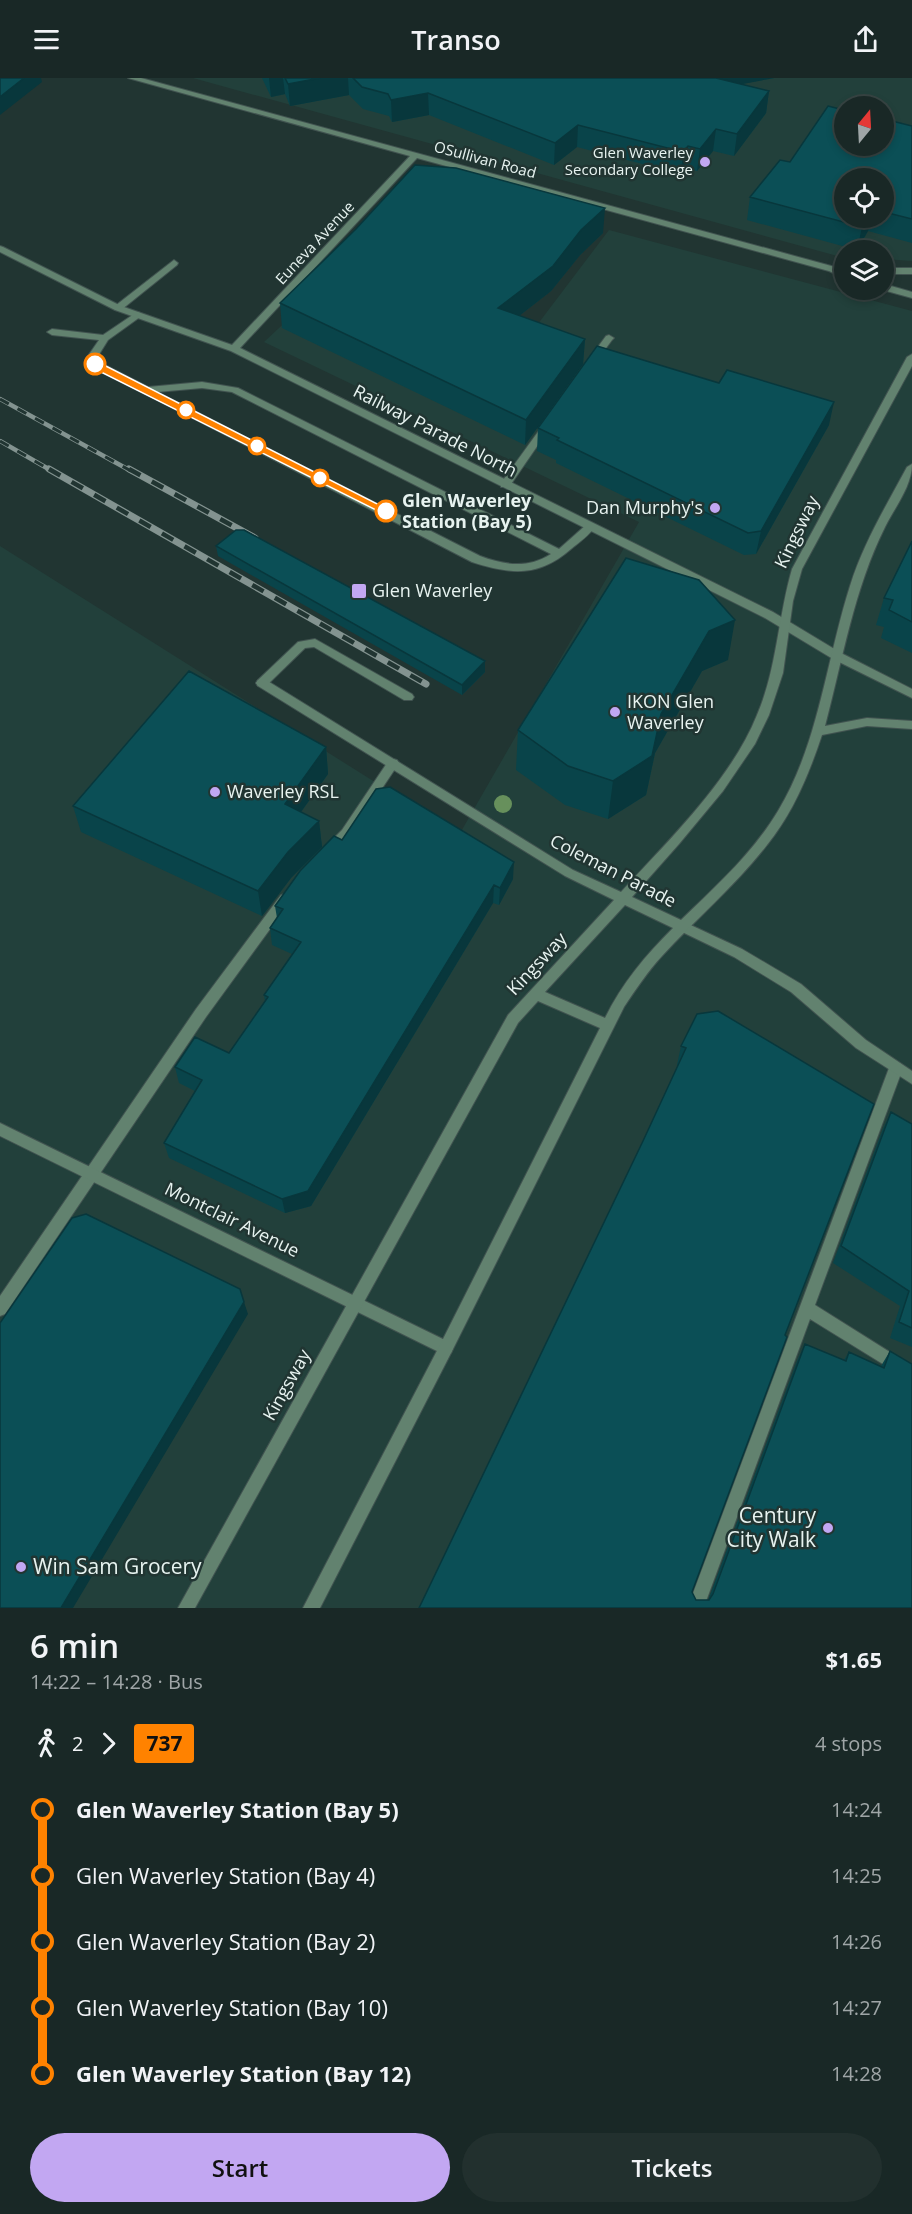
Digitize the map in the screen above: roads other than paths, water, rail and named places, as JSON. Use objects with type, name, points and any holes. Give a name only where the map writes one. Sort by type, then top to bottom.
[{"type":"street","name":"OSullivan Road","points":[[132,78],[832,269]]},
{"type":"street","name":"Euneva Avenue","points":[[234,349],[416,155]]},
{"type":"street","name":"Railway Parade North","points":[[0,249],[118,308],[234,349],[784,623],[837,656],[912,694]]},
{"type":"street","points":[[118,308],[174,263]]},
{"type":"street","points":[[894,271],[912,271]]},
{"type":"street","points":[[894,290],[912,295]]},
{"type":"street","points":[[137,315],[105,338],[93,356],[95,364],[476,559],[498,567],[525,569],[561,555],[590,527]]},
{"type":"street","points":[[52,332],[105,338]]},
{"type":"street","points":[[587,369],[609,338]]},
{"type":"street","name":"Kingsway","points":[[186,1608],[513,1019],[623,899],[712,797],[749,744],[769,700],[777,674],[784,623],[801,561],[912,357]]},
{"type":"street","points":[[146,390],[203,384],[220,385],[236,390],[561,555]]},
{"type":"street","points":[[505,485],[553,418]]},
{"type":"street","points":[[311,1608],[446,1348],[608,1025],[636,977],[682,926],[713,898],[772,830],[789,802],[819,731],[855,584],[876,536],[912,467]]},
{"type":"street","name":"Coleman Parade","points":[[408,697],[315,643],[302,645],[262,682],[569,873],[738,954],[796,988],[861,1044],[912,1077]]},
{"type":"street","points":[[819,731],[867,722],[912,725]]},
{"type":"street","points":[[322,858],[346,832],[393,763]]},
{"type":"street","points":[[0,1309],[201,1013],[291,891]]},
{"type":"street","points":[[536,994],[608,1025]]},
{"type":"street","points":[[697,1604],[896,1068]]},
{"type":"street","name":"Montclair Avenue","points":[[0,1129],[446,1348]]},
{"type":"street","points":[[806,1308],[912,1375]]},
{"type":"railway","points":[[0,399],[131,471]]},
{"type":"railway","points":[[0,441],[52,471]]},
{"type":"railway","points":[[49,469],[426,684]]},
{"type":"railway","points":[[129,469],[255,538]]},
{"type":"place","name":"Glen Waverley Secondary College","points":[[705,162]]},
{"type":"place","name":"Dan Murphy's","points":[[715,508]]},
{"type":"place","name":"Glen Waverley Station (Bay 5)","points":[[386,511]]},
{"type":"place","name":"Glen Waverley","points":[[359,591]]},
{"type":"place","name":"IKON Glen Waverley","points":[[615,712]]},
{"type":"place","name":"Waverley RSL","points":[[215,792]]},
{"type":"place","name":"Century City Walk","points":[[828,1528]]},
{"type":"place","name":"Win Sam Grocery","points":[[21,1567]]}]
